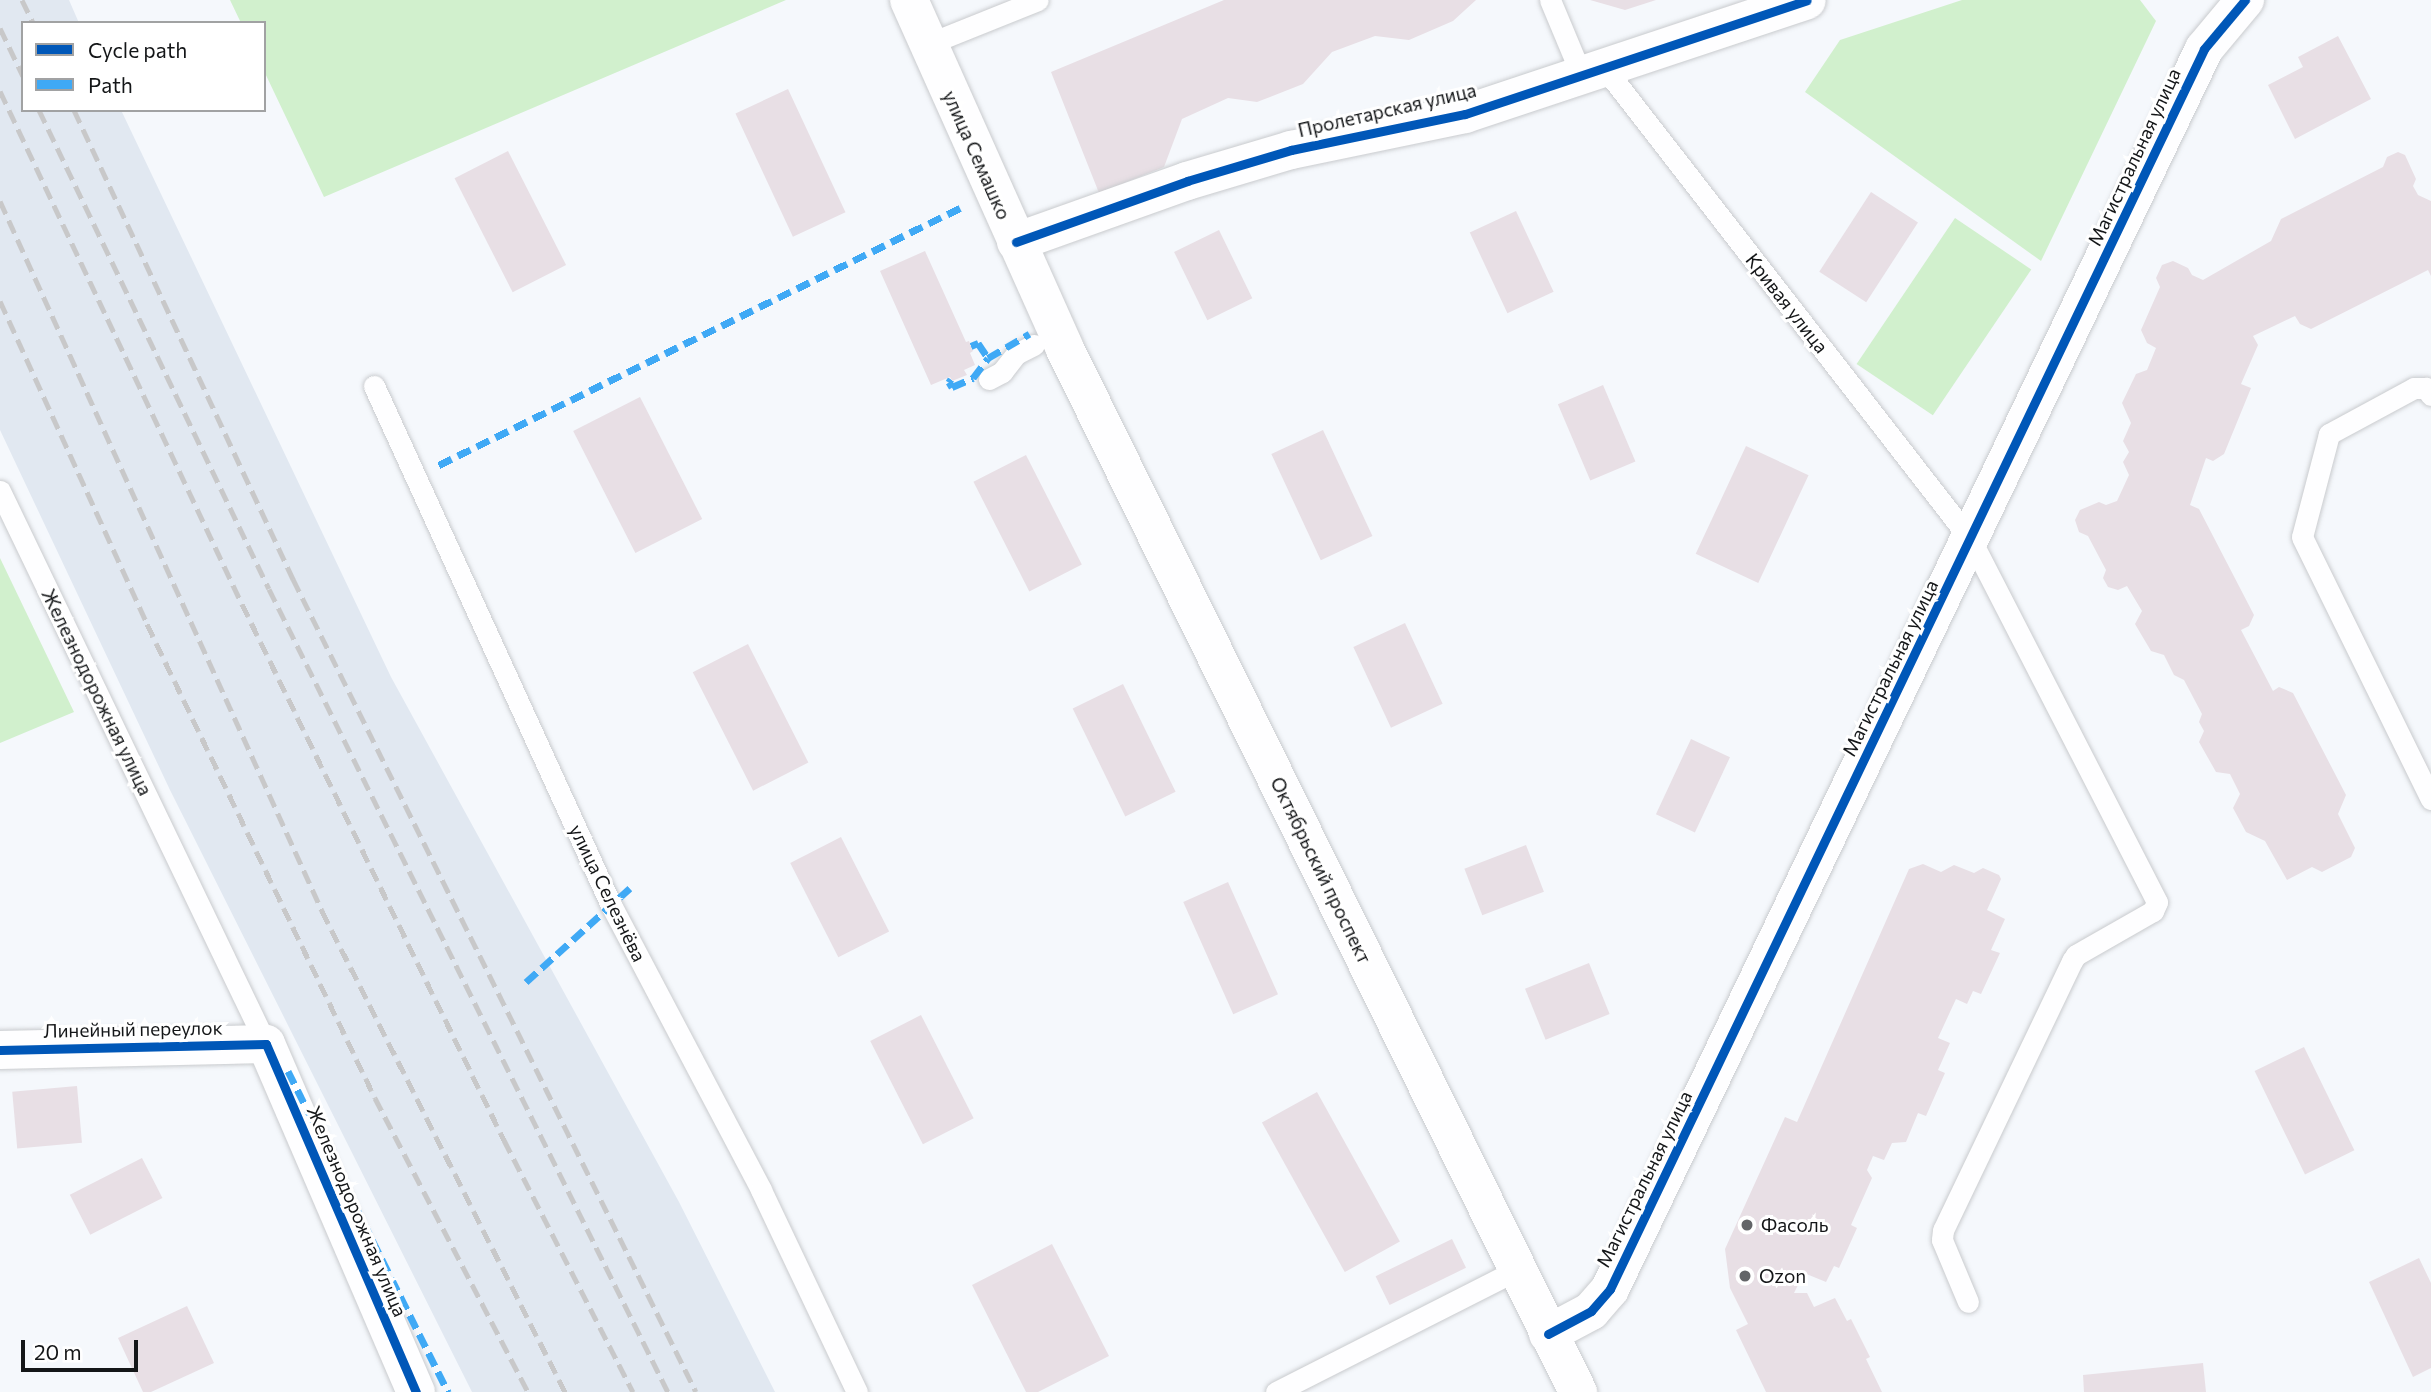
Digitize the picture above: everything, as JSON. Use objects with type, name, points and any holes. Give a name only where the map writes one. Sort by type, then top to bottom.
[{"type":"street","name":"улица Семашко","points":[[909,0],[1016,242],[1049,346]]},
{"type":"street","name":"Пролетарская улица","points":[[1016,242],[1187,181],[1291,150],[1465,114],[1807,0]]},
{"type":"street","name":"Магистральная улица","points":[[1548,1334],[1591,1311],[1610,1289],[2204,49],[2245,0]]},
{"type":"street","name":"Октябрьский проспект","points":[[1049,346],[1578,1392]]},
{"type":"street","name":"Линейный переулок","points":[[0,1050],[266,1044]]},
{"type":"street","name":"Железнодорожная улица","points":[[266,1044],[416,1392]]},
{"type":"lane","points":[[928,44],[1038,0]]},
{"type":"lane","name":"Кривая улица","points":[[1550,0],[1592,70],[1971,540],[2158,905],[2153,911],[2076,955],[2048,1010],[1941,1237],[1968,1302]]},
{"type":"lane","points":[[989,379],[1002,372],[1016,354],[1049,346]]},
{"type":"lane","name":"улица Селезнёва","points":[[374,386],[611,905],[761,1190],[857,1392]]},
{"type":"lane","points":[[2431,395],[2426,388],[2414,388],[2329,434],[2302,537],[2431,799]]},
{"type":"lane","name":"Железнодорожная улица","points":[[0,491],[266,1044]]},
{"type":"lane","points":[[1276,1392],[1517,1270]]},
{"type":"shaded area","points":[[0,0],[69,0],[78,21],[21,21],[21,112],[122,112],[391,677],[679,1202],[775,1392],[472,1392],[170,790],[0,430]]},
{"type":"green space","points":[[230,0],[786,0],[324,197],[266,75],[266,21],[240,21]]},
{"type":"green space","points":[[1962,0],[2140,0],[2156,21],[2041,261],[1805,92],[1840,40]]},
{"type":"green space","points":[[1955,218],[2031,269],[1933,415],[1857,364]]},
{"type":"green space","points":[[0,558],[74,712],[0,743]]},
{"type":"building","points":[[1224,0],[1476,0],[1453,21],[1409,40],[1375,36],[1332,52],[1303,84],[1257,102],[1228,98],[1182,119],[1164,167],[1099,193],[1051,72]]},
{"type":"building","points":[[1590,0],[1656,0],[1625,10]]},
{"type":"building","points":[[2338,36],[2371,99],[2295,139],[2268,85],[2303,67],[2298,57]]},
{"type":"building","points":[[788,89],[845,212],[793,237],[735,114]]},
{"type":"building","points":[[508,151],[566,265],[513,292],[455,178]]},
{"type":"building","points":[[2398,152],[2405,155],[2416,179],[2413,186],[2418,195],[2431,201],[2431,276],[2428,270],[2311,329],[2300,324],[2295,316],[2253,336],[2258,345],[2241,384],[2251,388],[2224,454],[2213,461],[2206,458],[2190,505],[2199,509],[2254,615],[2249,626],[2241,630],[2273,691],[2279,687],[2293,693],[2346,795],[2338,814],[2355,848],[2351,857],[2322,872],[2312,867],[2287,880],[2265,841],[2246,832],[2233,808],[2240,794],[2230,774],[2216,772],[2199,742],[2204,731],[2199,722],[2202,714],[2184,680],[2174,675],[2164,655],[2151,651],[2135,624],[2142,611],[2127,586],[2118,590],[2108,587],[2103,578],[2106,570],[2088,536],[2079,532],[2075,520],[2080,510],[2099,502],[2106,505],[2117,501],[2129,475],[2123,462],[2129,452],[2123,441],[2131,423],[2122,403],[2136,374],[2147,370],[2156,348],[2147,343],[2141,330],[2160,287],[2156,278],[2162,265],[2173,261],[2188,268],[2192,275],[2203,280],[2271,241],[2281,219],[2383,167],[2387,157]]},
{"type":"building","points":[[1871,192],[1918,222],[1866,302],[1819,272]]},
{"type":"building","points":[[1516,211],[1554,292],[1507,313],[1470,233]]},
{"type":"building","points":[[1219,230],[1252,298],[1207,320],[1174,252]]},
{"type":"building","points":[[925,251],[966,342],[969,341],[975,365],[964,370],[967,375],[952,381],[950,377],[931,385],[880,271]]},
{"type":"building","points":[[1603,385],[1635,461],[1590,481],[1558,404]]},
{"type":"building","points":[[640,397],[702,519],[635,553],[573,431]]},
{"type":"building","points":[[1323,430],[1372,536],[1321,560],[1271,454]]},
{"type":"building","points":[[1746,446],[1809,475],[1758,583],[1696,554]]},
{"type":"building","points":[[1026,455],[1082,565],[1029,591],[973,482]]},
{"type":"building","points":[[1405,623],[1443,704],[1391,728],[1353,647]]},
{"type":"building","points":[[748,644],[808,763],[753,791],[693,672]]},
{"type":"building","points":[[1123,684],[1176,792],[1125,816],[1073,709]]},
{"type":"building","points":[[1691,739],[1730,757],[1695,832],[1656,814]]},
{"type":"building","points":[[841,837],[889,931],[838,957],[790,863]]},
{"type":"building","points":[[1526,845],[1544,892],[1482,915],[1464,869]]},
{"type":"building","points":[[1923,864],[1941,872],[1954,865],[1974,873],[1983,868],[1999,875],[2001,879],[1987,910],[2005,919],[1991,950],[2000,953],[1981,994],[1973,991],[1967,1004],[1956,999],[1938,1038],[1950,1043],[1938,1070],[1945,1073],[1926,1116],[1918,1113],[1906,1142],[1892,1143],[1884,1160],[1873,1156],[1867,1170],[1872,1178],[1851,1225],[1857,1228],[1839,1268],[1834,1266],[1826,1282],[1804,1273],[1794,1293],[1807,1293],[1814,1307],[1835,1298],[1847,1321],[1851,1319],[1870,1357],[1866,1359],[1882,1392],[1766,1392],[1736,1330],[1748,1324],[1730,1288],[1725,1249],[1785,1117],[1797,1122],[1909,869]]},
{"type":"building","points":[[1228,882],[1278,994],[1233,1014],[1183,902]]},
{"type":"building","points":[[1589,963],[1610,1014],[1546,1040],[1525,989]]},
{"type":"building","points":[[921,1015],[974,1118],[923,1144],[870,1041]]},
{"type":"building","points":[[2304,1047],[2354,1150],[2305,1174],[2255,1071]]},
{"type":"building","points":[[77,1086],[82,1143],[17,1148],[12,1092]]},
{"type":"building","points":[[1317,1092],[1400,1242],[1345,1272],[1262,1123]]},
{"type":"building","points":[[142,1158],[162,1198],[90,1235],[70,1195]]},
{"type":"building","points":[[1452,1239],[1466,1268],[1390,1305],[1376,1276]]},
{"type":"building","points":[[1052,1244],[1109,1356],[1038,1392],[1026,1392],[972,1285]]},
{"type":"building","points":[[2419,1258],[2431,1283],[2431,1368],[2413,1377],[2369,1282]]},
{"type":"building","points":[[187,1306],[214,1363],[151,1392],[143,1392],[118,1338]]},
{"type":"building","points":[[2203,1363],[2206,1392],[2084,1392],[2083,1375]]},
{"type":"railway","points":[[22,0],[32,21]]},
{"type":"railway","points":[[0,28],[21,72]]},
{"type":"railway","points":[[0,91],[242,604],[504,1140],[633,1392]]},
{"type":"railway","points":[[40,112],[269,589],[668,1392]]},
{"type":"railway","points":[[75,112],[293,579],[696,1392]]},
{"type":"railway","points":[[0,201],[322,911],[565,1392]]},
{"type":"railway","points":[[0,301],[147,624],[375,1098],[528,1392]]},
{"type":"marked path","points":[[439,465],[966,205]]},
{"type":"marked path","points":[[971,346],[978,343],[988,358],[1029,334]]},
{"type":"marked path","points":[[951,379],[949,382],[952,387],[973,378],[988,358]]},
{"type":"marked path","points":[[526,982],[630,888]]},
{"type":"marked path","points":[[288,1071],[448,1392]]},
{"type":"cycle path","points":[[1016,242],[1187,181],[1291,150],[1465,114],[1807,0]]},
{"type":"cycle path","points":[[1548,1334],[1591,1311],[1610,1289],[2204,49],[2245,0]]},
{"type":"cycle path","points":[[0,1050],[266,1044],[416,1392]]},
{"type":"place","name":"Фасоль","points":[[1747,1225]]},
{"type":"place","name":"Ozon","points":[[1745,1276]]}]
